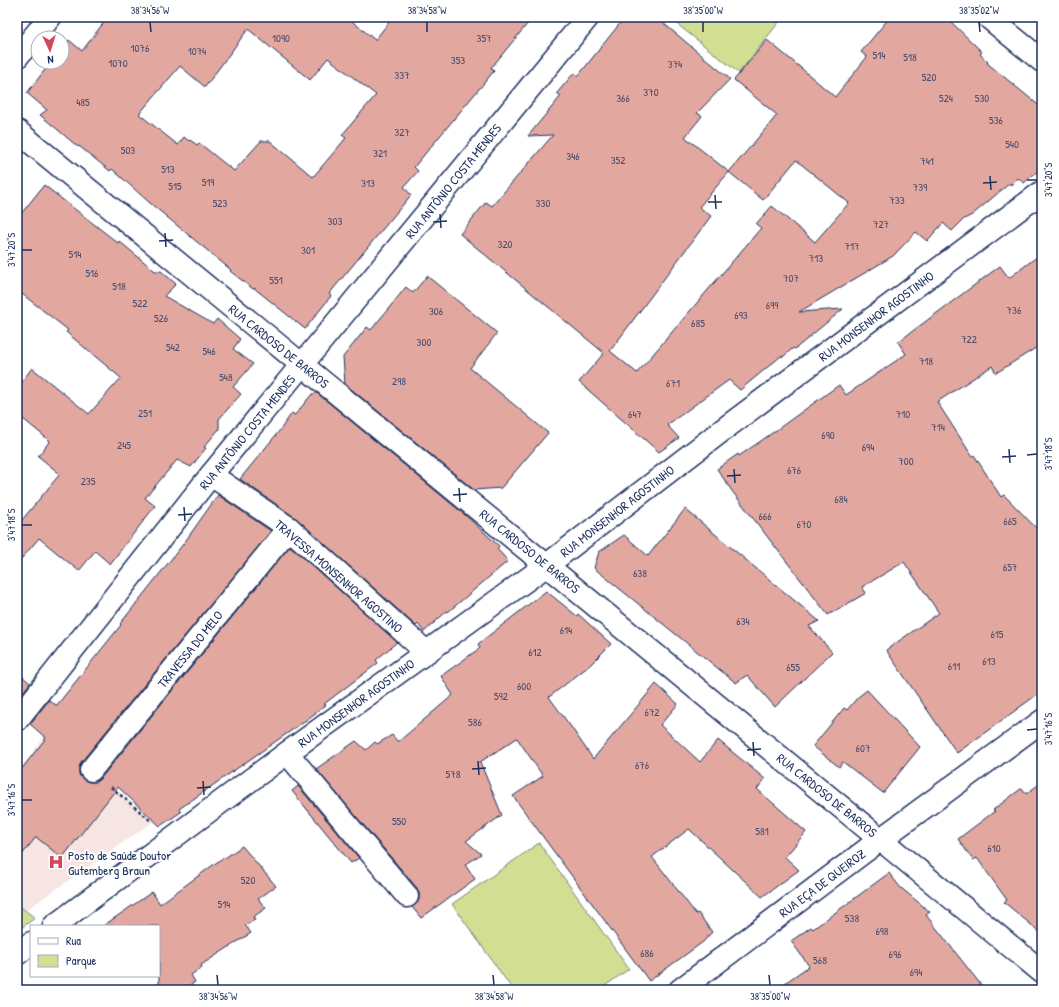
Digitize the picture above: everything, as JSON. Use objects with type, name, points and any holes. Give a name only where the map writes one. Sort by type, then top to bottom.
[{"type":"street","points":[[17,57],[50,17]]},
{"type":"street","name":"RUA ANTÔNIO COSTA MENDES","points":[[17,720],[211,475],[588,17]]},
{"type":"street","points":[[988,17],[1042,61]]},
{"type":"street","name":"RUA CARDOSO DE BARROS","points":[[17,131],[1042,972]]},
{"type":"street","name":"RUA MONSENHOR AGOSTINHO","points":[[55,925],[287,753],[547,565],[724,428],[1042,192]]},
{"type":"street","name":"TRAVESSA MONSENHOR AGOSTINO","points":[[211,475],[288,528],[426,652]]},
{"type":"street","name":"TRAVESSA DO MELO","points":[[91,770],[288,528]]},
{"type":"street","name":"RUA EÇA DE QUEIROZ","points":[[680,990],[881,839],[1042,721]]},
{"type":"street","points":[[287,753],[407,896]]},
{"type":"street","points":[[17,954],[30,944]]},
{"type":"path","points":[[91,770],[172,838]]},
{"type":"shaded area","name":"Posto de Saúde Doutor Gutemberg Braun","points":[[47,733],[154,821],[26,910],[17,904],[17,773]]},
{"type":"green space","points":[[668,17],[783,17],[739,73]]},
{"type":"green space","points":[[539,843],[629,969],[599,990],[513,990],[452,904]]},
{"type":"green space","points":[[17,904],[35,918],[17,931]]},
{"type":"building","points":[[108,17],[347,17],[375,40],[393,17],[533,17],[491,68],[494,71],[414,167],[418,171],[404,187],[411,195],[329,294],[331,296],[305,329],[254,288],[253,289],[230,271],[231,270],[150,203],[112,169],[110,171],[79,146],[78,147],[40,115],[47,110],[27,93],[45,70],[70,70],[70,41],[82,51]],"holes":[[[248,29],[310,80],[328,58],[376,95],[342,135],[346,138],[313,177],[270,141],[261,141],[234,171],[199,143],[197,145],[184,137],[178,145],[139,114],[180,66],[205,87]]]},
{"type":"building","points":[[625,17],[656,17],[730,79],[697,113],[702,116],[685,137],[729,172],[777,115],[734,80],[767,40],[835,97],[867,57],[861,52],[890,17],[946,17],[982,52],[980,54],[988,62],[987,63],[1042,108],[1042,167],[1024,183],[1018,178],[1011,185],[1010,183],[972,215],[964,219],[952,231],[943,223],[927,241],[916,232],[893,256],[799,312],[843,309],[795,349],[793,348],[783,357],[781,356],[740,390],[729,380],[667,425],[679,438],[659,452],[579,382],[604,353],[460,234],[486,202],[492,206],[553,135],[528,136],[561,96],[557,93],[574,73],[578,76]],"holes":[[[796,160],[849,203],[815,242],[772,206],[756,224],[761,228],[637,373],[610,351],[711,216],[699,207],[729,172],[763,200]]]},
{"type":"building","points":[[44,185],[118,243],[119,241],[155,271],[161,271],[176,284],[164,296],[213,324],[217,319],[240,339],[233,349],[253,364],[233,387],[241,394],[219,419],[219,429],[204,447],[206,448],[191,467],[177,460],[145,498],[155,506],[110,564],[95,551],[79,571],[39,538],[17,564],[17,526],[60,474],[38,456],[50,441],[17,414],[17,388],[32,368],[89,414],[121,378],[66,332],[68,330],[17,290],[17,219]]},
{"type":"building","points":[[1042,253],[1042,344],[996,373],[992,366],[937,402],[1001,497],[1004,495],[1042,534],[1042,691],[957,753],[886,650],[939,613],[904,562],[862,587],[866,593],[828,615],[732,491],[717,469],[738,454],[739,456],[839,385],[846,395],[906,354],[898,342],[1000,266],[1009,278]]},
{"type":"building","points":[[427,276],[497,333],[470,368],[548,433],[501,488],[474,490],[345,384],[343,357],[367,327],[371,330],[406,287],[413,293]]},
{"type":"building","points":[[317,393],[465,515],[499,546],[497,549],[508,561],[424,632],[418,624],[416,626],[297,519],[240,479],[292,413],[295,415],[312,394]]},
{"type":"building","points":[[218,495],[271,531],[81,762],[79,775],[83,779],[89,782],[96,782],[101,778],[290,546],[397,642],[376,660],[378,663],[324,704],[326,705],[179,809],[181,812],[160,826],[118,787],[62,858],[36,837],[17,861],[17,775],[46,738],[30,724],[49,700],[57,705],[184,543]]},
{"type":"building","points":[[685,509],[819,621],[809,626],[832,652],[775,707],[747,675],[736,683],[594,568],[599,552],[624,535],[648,556]]},
{"type":"building","points":[[546,591],[577,616],[578,614],[611,644],[589,666],[549,697],[593,759],[656,684],[678,704],[660,725],[700,762],[718,740],[765,779],[757,789],[806,832],[785,857],[799,870],[762,897],[689,829],[652,857],[696,914],[698,913],[712,932],[703,942],[649,981],[513,796],[543,776],[517,738],[480,762],[502,815],[466,841],[481,854],[465,865],[475,879],[421,918],[412,907],[419,900],[417,888],[316,769],[356,741],[366,750],[375,742],[377,744],[392,735],[398,742],[453,695],[441,676],[480,648],[478,644]]},
{"type":"building","points":[[17,672],[30,683],[17,700]]},
{"type":"building","points":[[867,690],[920,747],[883,793],[843,762],[839,767],[813,746],[844,708],[847,710],[858,697]]},
{"type":"building","points":[[1042,782],[1042,934],[1004,902],[1007,900],[977,858],[973,860],[958,839],[1022,788],[1026,794]]},
{"type":"building","points":[[298,786],[359,858],[351,863],[292,791]]},
{"type":"building","points":[[242,846],[276,886],[258,899],[266,908],[253,917],[255,920],[245,925],[251,933],[201,965],[202,967],[191,975],[195,982],[183,990],[159,990],[160,925],[104,925],[152,892],[160,904],[224,857],[225,858]]},
{"type":"building","points":[[889,873],[900,887],[930,912],[926,915],[985,990],[775,990],[809,966],[791,941],[811,927],[813,929]]},
{"type":"place","name":"Posto de Saúde Doutor Gutemberg Braun","points":[[56,862]]}]
